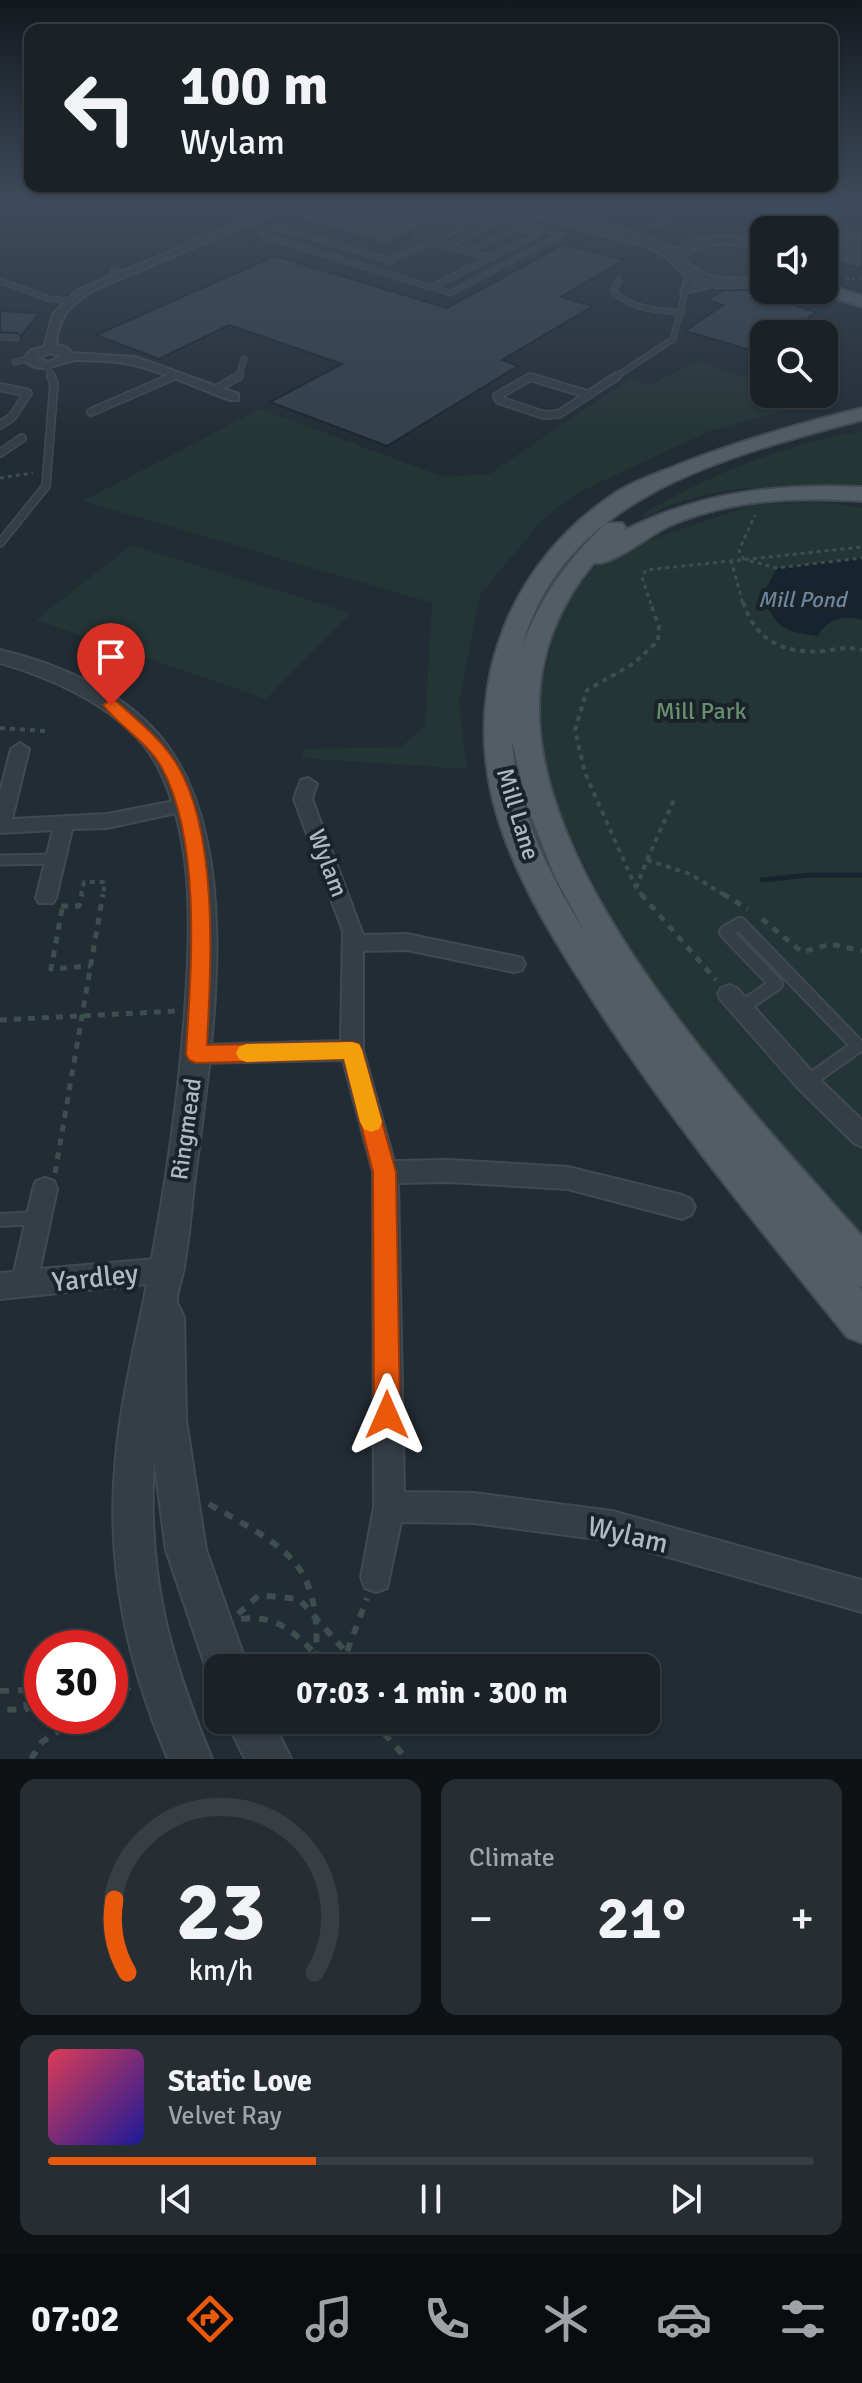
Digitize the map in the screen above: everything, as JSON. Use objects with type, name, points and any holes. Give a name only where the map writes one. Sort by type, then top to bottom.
[{"type":"main road","points":[[838,284],[862,292]]},
{"type":"main road","points":[[838,293],[862,302]]},
{"type":"main road","points":[[642,487],[676,466],[742,440],[826,415],[862,399]]},
{"type":"main road","name":"Mill Lane","points":[[862,414],[760,441],[642,487],[603,512],[570,539],[542,575],[519,615],[505,655],[498,703],[498,743],[508,798],[528,854],[552,905],[610,998],[670,1083],[862,1322]]},
{"type":"main road","name":"Mill Lane","points":[[862,425],[752,456],[661,495],[605,536],[560,587],[534,649],[526,710],[526,735],[536,789],[557,847],[603,935],[685,1053],[862,1267]]},
{"type":"main road","points":[[560,587],[613,547],[652,523],[683,510],[754,494],[862,494]]},
{"type":"street","points":[[50,349],[52,324],[69,301],[97,284]]},
{"type":"street","points":[[685,292],[688,284]]},
{"type":"street","points":[[685,292],[714,284]]},
{"type":"street","points":[[69,356],[62,362],[47,365],[33,363],[29,359],[35,352],[62,349],[69,356],[131,360],[234,397]]},
{"type":"street","name":"Ringmead","points":[[0,656],[50,674],[111,705],[149,741],[169,765],[185,805],[198,877],[202,954],[196,1054],[167,1270],[144,1371],[137,1427],[133,1513],[135,1574],[151,1654],[190,1759]]},
{"type":"street","points":[[20,749],[4,793],[0,826],[107,821],[185,805]]},
{"type":"street","name":"Wylam","points":[[308,784],[303,799],[353,931],[352,1050],[385,1172],[389,1507],[376,1577]]},
{"type":"street","points":[[54,902],[56,859],[64,824]]},
{"type":"street","points":[[352,943],[407,942],[514,964]]},
{"type":"street","points":[[735,1001],[807,1082],[862,1136]]},
{"type":"street","points":[[196,1054],[352,1050]]},
{"type":"street","points":[[385,1172],[448,1171],[568,1178],[682,1207]]},
{"type":"street","name":"Yardley","points":[[45,1189],[39,1218],[12,1285],[167,1270]]},
{"type":"street","name":"Ringmead","points":[[167,1270],[167,1420],[175,1485],[186,1550],[222,1654]]},
{"type":"street","name":"Wylam","points":[[389,1507],[474,1508],[612,1526],[862,1596]]},
{"type":"street","points":[[256,1734],[269,1759]]},
{"type":"lane","points":[[10,284],[50,299],[69,301]]},
{"type":"lane","points":[[0,288],[10,284]]},
{"type":"lane","points":[[423,284],[450,293],[467,284]]},
{"type":"lane","points":[[432,287],[438,284]]},
{"type":"lane","points":[[617,284],[613,291],[621,299],[664,311],[682,312]]},
{"type":"lane","points":[[587,394],[530,377],[497,396],[503,401],[553,416],[673,339],[681,324],[685,292]]},
{"type":"lane","points":[[0,337],[16,338]]},
{"type":"lane","points":[[15,362],[29,359]]},
{"type":"lane","points":[[216,389],[238,378],[244,359]]},
{"type":"lane","points":[[0,543],[46,486],[54,383],[47,365]]},
{"type":"lane","points":[[91,412],[176,375]]},
{"type":"lane","points":[[0,387],[28,393],[12,417],[0,425]]},
{"type":"lane","points":[[0,453],[22,438]]},
{"type":"lane","points":[[0,860],[56,859]]},
{"type":"lane","points":[[735,1001],[776,984],[726,932],[740,924],[858,1046],[807,1082]]},
{"type":"lane","points":[[0,1220],[39,1218]]},
{"type":"path","points":[[755,513],[739,550],[744,560],[777,568],[862,558]]},
{"type":"path","points":[[735,1001],[664,924],[636,888],[585,773],[575,730],[587,690],[641,658],[658,641],[659,627],[642,577],[646,570],[862,547]]},
{"type":"path","points":[[731,560],[751,624],[761,637],[791,651],[852,647],[862,650]]},
{"type":"path","points":[[0,728],[45,731]]},
{"type":"path","points":[[647,860],[674,800]]},
{"type":"path","points":[[45,1189],[57,1171],[105,882],[84,882],[79,906],[54,902],[51,969],[91,966]]},
{"type":"path","points":[[0,1020],[199,1010]]},
{"type":"path","points":[[175,1485],[292,1554],[309,1577],[320,1623],[316,1654]]},
{"type":"path","points":[[344,1654],[376,1577]]},
{"type":"path","points":[[314,1654],[292,1629],[274,1619],[247,1617],[231,1622],[246,1604],[259,1595],[299,1599],[345,1651]]},
{"type":"path","points":[[0,1691],[24,1690],[27,1709],[0,1710]]},
{"type":"path","points":[[31,1759],[42,1742],[54,1734]]},
{"type":"path","points":[[385,1734],[407,1759]]},
{"type":"green space","points":[[697,361],[750,378],[750,408],[793,408],[710,431],[577,493],[543,519],[480,595],[459,702],[467,769],[302,758],[304,749],[401,747],[425,725],[432,603],[83,501],[260,409],[444,477],[489,474],[630,379],[651,385]]},
{"type":"green space","points":[[862,431],[862,489],[807,486],[750,488],[695,498],[644,518],[640,516],[692,487],[747,463],[804,444]]},
{"type":"green space","name":"Mill Park","points":[[822,502],[862,508],[862,1240],[742,1101],[629,955],[554,803],[536,707],[561,609],[603,556],[752,505]]},
{"type":"green space","points":[[131,545],[351,613],[266,699],[36,620]]},
{"type":"water","name":"Mill Pond","points":[[862,558],[862,620],[837,619],[826,625],[818,636],[796,632],[777,622],[762,596],[777,568]]},
{"type":"building","points":[[211,284],[368,284],[447,308],[491,284],[583,284],[561,297],[593,306],[502,360],[518,366],[387,446],[270,402],[342,364],[229,325],[159,359],[96,335]]},
{"type":"building","points":[[723,290],[746,290],[750,291],[750,304],[791,304],[816,312],[805,320],[750,320],[750,350],[685,331],[723,305],[708,300]]},
{"type":"building","points":[[0,311],[39,313],[21,336],[0,332]]},
{"type":"waterway","points":[[762,880],[810,875],[862,875]]},
{"type":"slow traffic","points":[[246,1053],[352,1050],[371,1122]]},
{"type":"route","points":[[111,705],[169,765],[185,805],[198,877],[202,954],[196,1054],[352,1050],[385,1172],[387,1415]]}]
